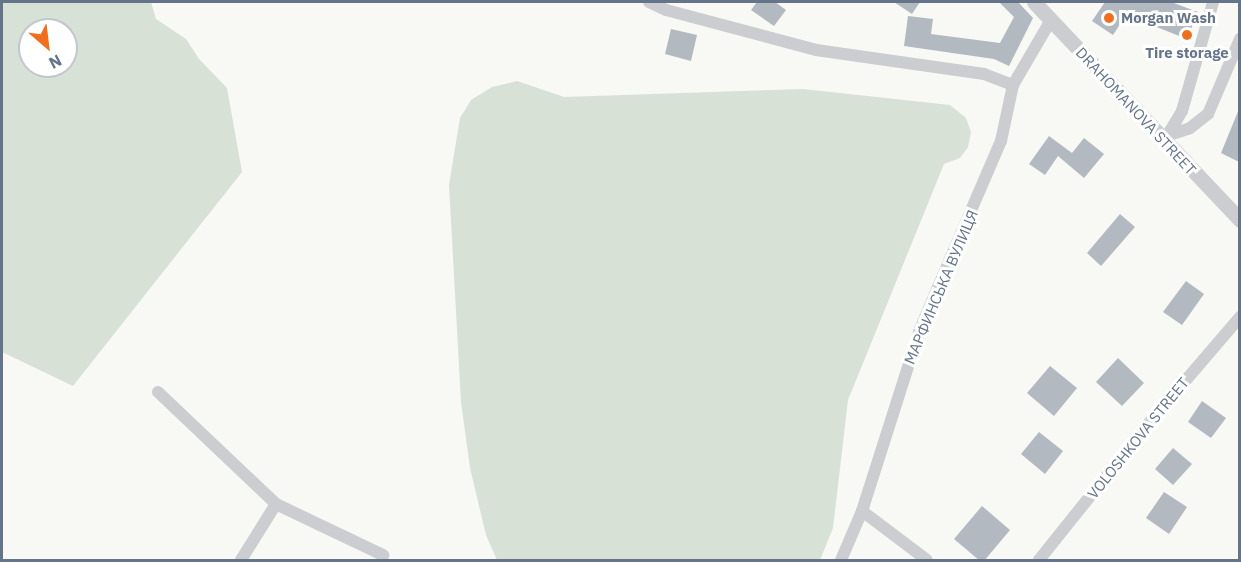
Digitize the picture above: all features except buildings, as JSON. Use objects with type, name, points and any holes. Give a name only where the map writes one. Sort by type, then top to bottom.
[{"type":"street","points":[[650,2],[666,10],[816,50],[984,74],[1013,85]]},
{"type":"street","name":"DRAHOMANOVA STREET","points":[[1034,2],[1167,138],[1239,220]]},
{"type":"street","points":[[1167,138],[1182,111],[1213,2]]},
{"type":"street","name":"МАРФИНСЬКА ВУЛИЦЯ","points":[[841,561],[862,511],[920,329],[1001,141],[1013,85],[1051,20]]},
{"type":"street","points":[[1167,138],[1190,128],[1208,114],[1239,39]]},
{"type":"street","name":"VOLOSHKOVA STREET","points":[[1040,561],[1144,429],[1239,317]]},
{"type":"street","points":[[158,392],[276,504],[383,555]]},
{"type":"street","points":[[242,561],[276,504]]},
{"type":"street","points":[[862,511],[927,561]]},
{"type":"shaded area","points":[[2,2],[151,2],[156,19],[186,39],[199,59],[227,88],[242,172],[73,386],[2,352]]},
{"type":"shaded area","points":[[517,81],[564,97],[803,89],[950,105],[966,118],[971,132],[968,147],[960,158],[944,164],[848,400],[833,528],[820,560],[497,560],[486,535],[470,468],[461,402],[449,185],[460,118],[471,100],[492,87]]},
{"type":"place","name":"Morgan Wash","points":[[1109,18]]},
{"type":"place","name":"Tire storage","points":[[1187,35]]}]
